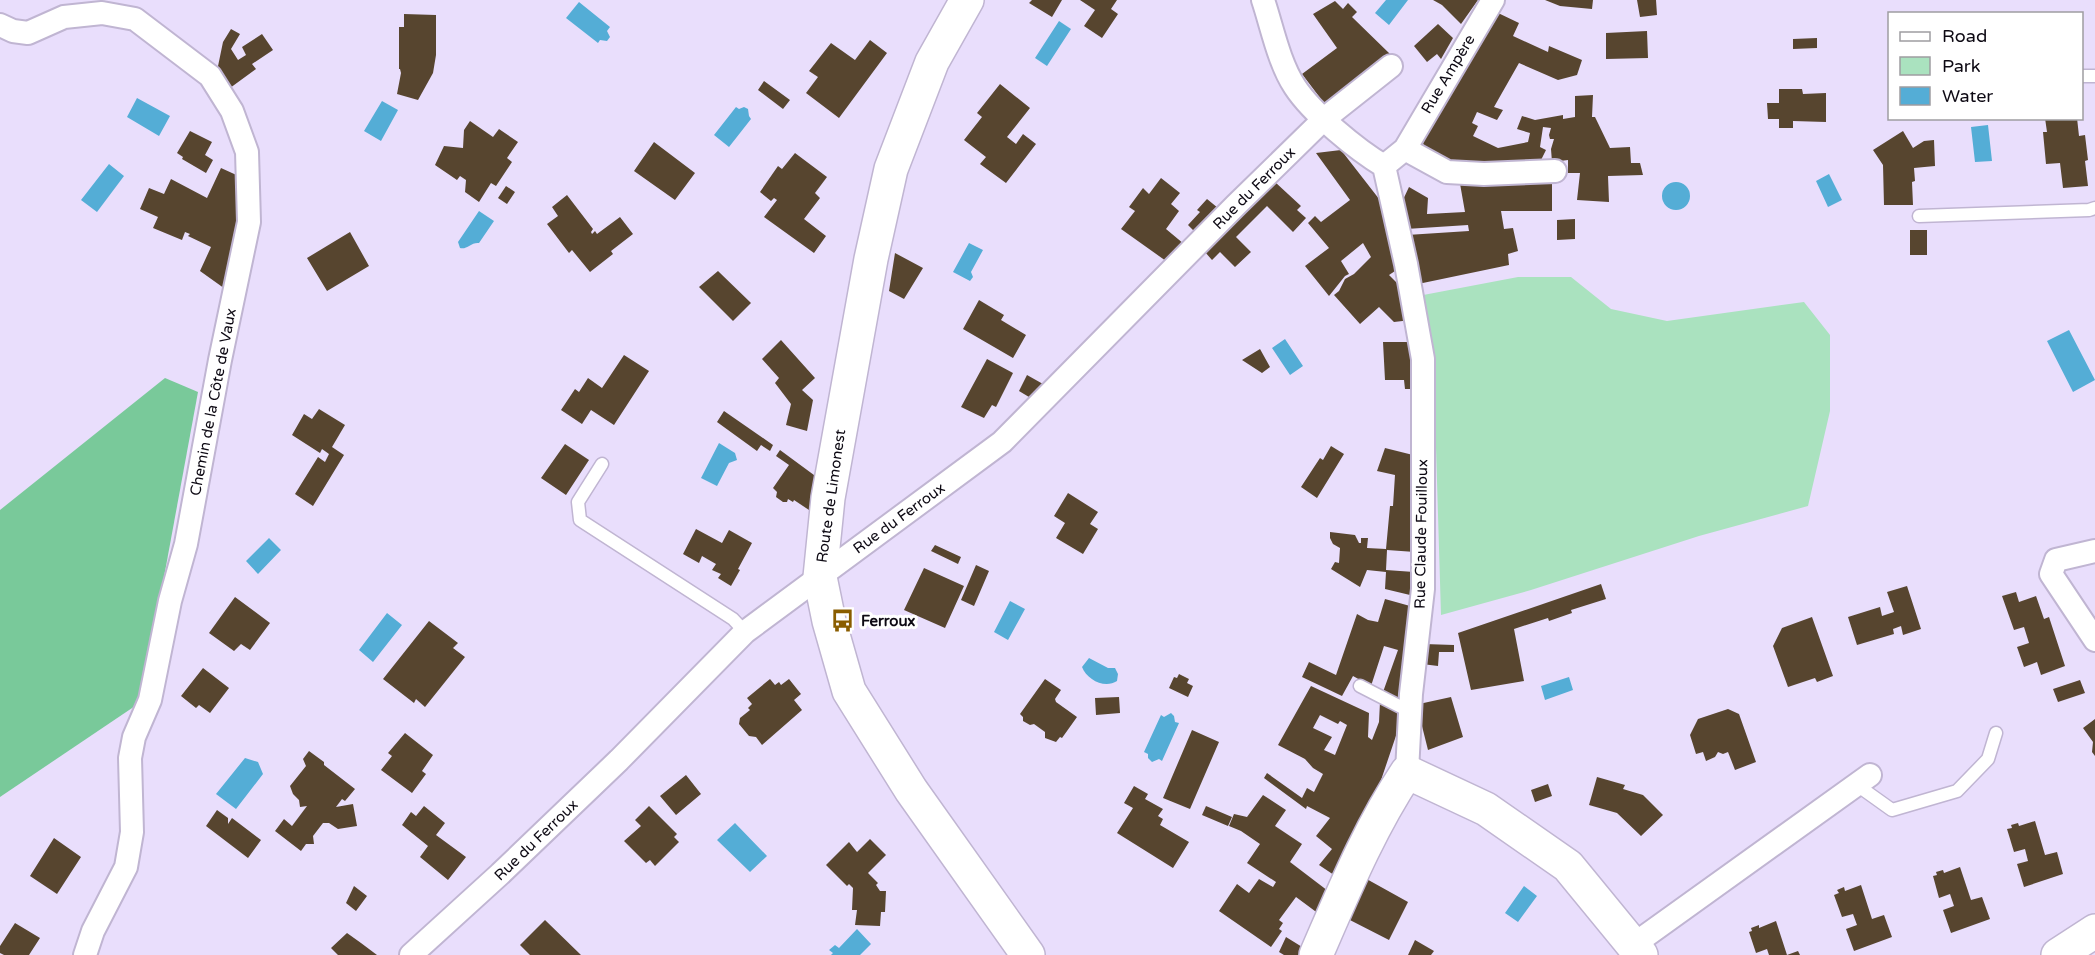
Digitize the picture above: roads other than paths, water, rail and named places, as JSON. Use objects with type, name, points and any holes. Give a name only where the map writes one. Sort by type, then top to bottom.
[{"type":"street","name":"Route de Limonest","points":[[967,0],[932,62],[891,168],[871,260],[828,498],[820,577],[829,621],[849,692],[911,790],[1028,955]]},
{"type":"street","points":[[1263,0],[1286,68],[1295,87],[1324,119],[1365,155],[1384,166],[1405,149],[1447,172],[1484,174],[1555,171]]},
{"type":"street","name":"Rue Ampère","points":[[1405,149],[1492,0]]},
{"type":"street","name":"Chemin de la Côte de Vaux","points":[[0,25],[13,31],[28,33],[64,17],[102,13],[135,19],[210,76],[232,111],[247,152],[249,222],[219,360],[186,544],[170,601],[150,700],[134,737],[130,758],[132,832],[126,867],[93,931],[84,955]]},
{"type":"street","name":"Rue du Ferroux","points":[[411,955],[619,760],[745,632],[1002,442],[1324,119],[1391,66]]},
{"type":"street","name":"Rue Claude Fouilloux","points":[[1316,955],[1348,883],[1392,795],[1407,772],[1410,708],[1423,589],[1423,358],[1406,264],[1384,166]]},
{"type":"street","points":[[2095,551],[2056,560],[2052,574],[2095,640]]},
{"type":"street","points":[[1407,772],[1485,809],[1568,866],[1637,950],[1864,780]]},
{"type":"street","points":[[2058,955],[2095,931]]},
{"type":"lane","points":[[1919,216],[2095,208]]},
{"type":"lane","points":[[602,464],[578,502],[580,520],[733,620],[745,632]]},
{"type":"lane","points":[[1360,686],[1401,707],[1410,708]]},
{"type":"lane","points":[[1864,780],[1892,810],[1957,791],[1988,759],[1996,733]]},
{"type":"water","points":[[1386,0],[1408,0],[1389,25],[1375,13]]},
{"type":"water","points":[[579,2],[610,27],[607,31],[610,37],[607,41],[600,40],[598,43],[566,18]]},
{"type":"water","points":[[1059,21],[1071,29],[1047,66],[1035,58]]},
{"type":"water","points":[[137,98],[170,116],[159,136],[127,117]]},
{"type":"water","points":[[382,101],[398,110],[381,141],[364,131]]},
{"type":"water","points":[[736,107],[748,109],[751,119],[729,147],[714,135]]},
{"type":"water","points":[[1988,125],[1992,161],[1975,162],[1971,127]]},
{"type":"water","points":[[109,164],[124,176],[97,212],[81,200]]},
{"type":"water","points":[[1829,174],[1842,200],[1828,207],[1816,181]]},
{"type":"water","points":[[1676,182],[1686,186],[1690,196],[1686,206],[1676,210],[1666,206],[1662,196],[1666,186]]},
{"type":"water","points":[[479,211],[494,221],[479,243],[460,248],[458,242]]},
{"type":"water","points":[[969,243],[983,250],[971,272],[973,277],[970,281],[953,272]]},
{"type":"water","points":[[2069,330],[2095,380],[2073,392],[2047,341]]},
{"type":"water","points":[[1285,339],[1303,366],[1290,375],[1272,348]]},
{"type":"water","points":[[719,443],[735,453],[737,460],[729,463],[717,486],[701,478]]},
{"type":"water","points":[[269,538],[281,550],[258,574],[246,561]]},
{"type":"water","points":[[1010,601],[1025,609],[1008,640],[994,632]]},
{"type":"water","points":[[387,613],[402,625],[373,662],[359,650]]},
{"type":"water","points":[[1089,658],[1108,668],[1115,668],[1118,674],[1117,681],[1102,684],[1088,676],[1082,667]]},
{"type":"water","points":[[1569,677],[1573,690],[1545,700],[1541,686]]},
{"type":"water","points":[[1171,713],[1175,722],[1179,723],[1162,761],[1159,759],[1152,762],[1148,754],[1144,752],[1161,715],[1164,717]]},
{"type":"water","points":[[245,758],[258,762],[263,774],[236,809],[216,794]]},
{"type":"water","points":[[735,823],[767,856],[750,872],[717,840]]},
{"type":"water","points":[[1524,886],[1537,896],[1518,922],[1505,913]]},
{"type":"water","points":[[857,929],[871,944],[860,955],[831,955],[833,953],[829,950],[835,945],[839,948]]},
{"type":"place","name":"Ferroux","points":[[843,621]]}]
